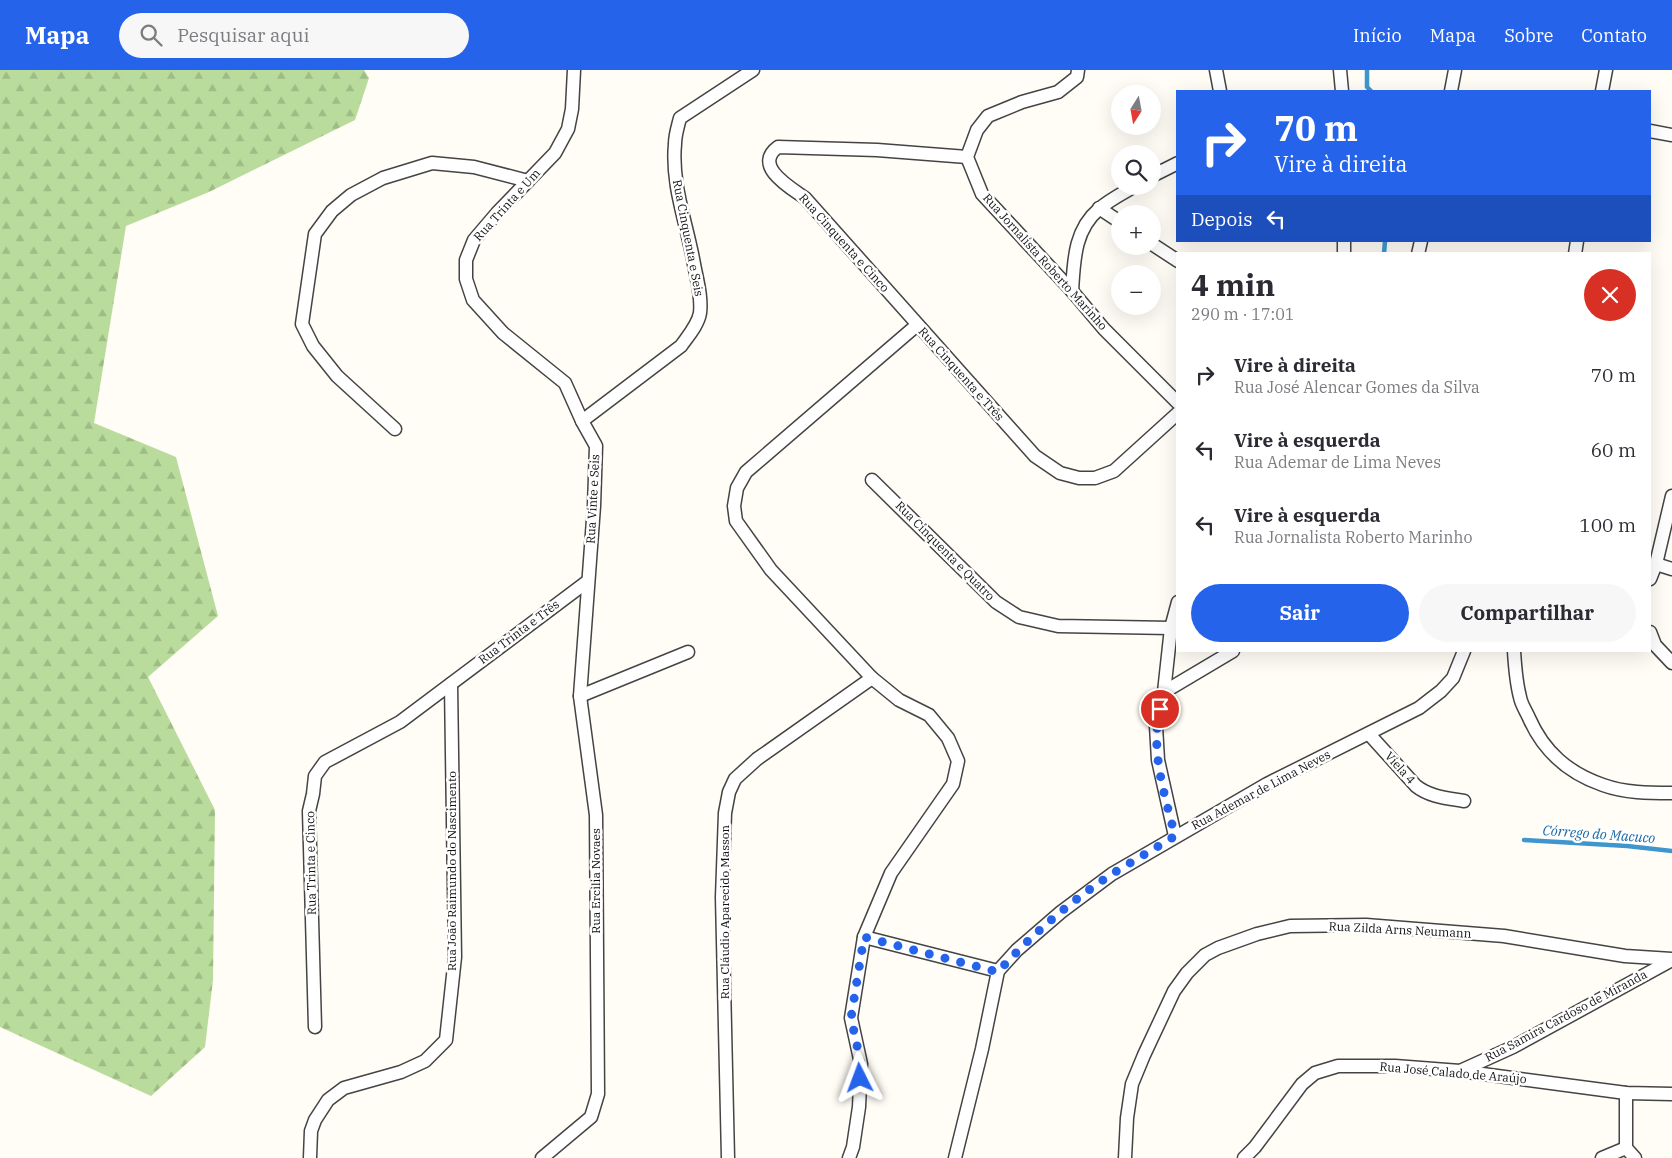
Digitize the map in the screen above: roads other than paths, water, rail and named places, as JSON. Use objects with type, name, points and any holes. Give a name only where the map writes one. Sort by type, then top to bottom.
[{"type":"street","name":"Rua Trinta e Um","points":[[574,70],[572,109],[568,129],[555,154],[474,240],[466,260],[466,279],[473,300],[503,333],[565,383],[582,421]]},
{"type":"street","name":"Rua Cinquenta e Seis","points":[[582,421],[681,346],[692,331],[700,315],[701,299],[690,241],[679,204],[675,174],[674,143],[680,118],[754,70]]},
{"type":"street","points":[[967,157],[977,130],[988,116],[1022,102],[1058,92],[1077,77],[1078,70]]},
{"type":"street","points":[[1216,70],[1220,90]]},
{"type":"street","points":[[1340,70],[1342,90]]},
{"type":"street","points":[[1451,90],[1455,70]]},
{"type":"street","points":[[1602,90],[1606,70]]},
{"type":"street","points":[[1651,132],[1672,135]]},
{"type":"street","name":"Rua Cinquenta e Cinco","points":[[917,325],[805,198],[774,174],[771,170],[770,157],[778,147],[877,150],[967,157]]},
{"type":"street","name":"Rua Jornalista Roberto Marinho","points":[[967,157],[982,194],[1072,291],[1104,329],[1176,401]]},
{"type":"street","points":[[395,430],[337,376],[313,346],[302,324],[314,234],[332,210],[350,195],[383,178],[432,163],[474,167],[528,181]]},
{"type":"street","points":[[1161,172],[1176,164]]},
{"type":"street","points":[[1072,291],[1074,260],[1079,236],[1086,222],[1099,208],[1120,195]]},
{"type":"street","points":[[1099,208],[1111,216]]},
{"type":"street","points":[[1161,250],[1176,260]]},
{"type":"street","name":"Rua Cinquenta e Três","points":[[872,678],[772,570],[736,521],[734,506],[737,488],[746,472],[917,325],[1035,456],[1060,473],[1080,478],[1095,478],[1114,471],[1176,415]]},
{"type":"street","name":"Rua Vinte e Seis","points":[[582,421],[596,446],[594,506],[588,581]]},
{"type":"street","name":"Rua Cinquenta e Quatro","points":[[872,480],[996,602],[1019,616],[1058,626],[1171,628]]},
{"type":"street","points":[[1651,576],[1656,564],[1672,496]]},
{"type":"street","points":[[1656,564],[1672,569]]},
{"type":"street","name":"Rua Trinta e Três","points":[[450,684],[588,581]]},
{"type":"street","name":"Rua Ercilia Novaes","points":[[542,1158],[591,1117],[598,1094],[596,815],[580,696],[588,581]]},
{"type":"street","points":[[1175,836],[1164,790],[1156,726],[1164,692],[1171,628],[1176,609]]},
{"type":"street","points":[[1651,635],[1655,645],[1672,663]]},
{"type":"street","points":[[580,696],[688,652]]},
{"type":"street","points":[[1164,692],[1231,652]]},
{"type":"street","name":"Rua Ademar de Lima Neves","points":[[955,1158],[982,1048],[998,972],[1017,950],[1061,912],[1112,874],[1175,836],[1267,784],[1419,708],[1441,691],[1453,678],[1464,652]]},
{"type":"street","points":[[1514,652],[1520,699],[1544,747],[1560,762],[1604,785],[1641,793],[1672,793]]},
{"type":"street","points":[[849,1158],[853,1148],[859,1107],[861,1064],[851,1018],[864,937],[891,873],[953,784],[958,761],[948,738],[929,715],[899,700],[872,678]]},
{"type":"street","name":"Rua Cláudio Aparecido Masson","points":[[728,1158],[722,897],[725,813],[729,792],[735,779],[757,759],[872,678]]},
{"type":"street","name":"Rua Trinta e Cinco","points":[[315,1027],[309,811],[314,794],[314,776],[325,762],[400,722],[450,684]]},
{"type":"street","name":"Rua João Raimundo do Nascimento","points":[[310,1158],[314,1120],[328,1100],[344,1088],[401,1072],[425,1062],[446,1040],[455,957],[450,684]]},
{"type":"street","name":"Viela 4","points":[[1369,734],[1422,791],[1464,801]]},
{"type":"street","name":"Rua Zilda Arns Neumann","points":[[1125,1158],[1127,1118],[1132,1084],[1144,1055],[1174,991],[1187,973],[1205,955],[1218,948],[1257,934],[1290,926],[1366,925],[1504,936],[1625,956],[1672,959]]},
{"type":"street","points":[[864,937],[998,972]]},
{"type":"street","name":"Rua Samira Cardoso de Miranda","points":[[1460,1072],[1514,1047],[1672,959]]},
{"type":"street","name":"Rua José Calado de Araújo","points":[[1244,1158],[1255,1147],[1302,1084],[1315,1073],[1338,1066],[1395,1066],[1460,1072],[1626,1093],[1672,1094]]},
{"type":"street","points":[[1626,1093],[1626,1148],[1636,1158]]},
{"type":"street","points":[[1602,1158],[1626,1148]]},
{"type":"waterway","name":"Córrego do Macuco","points":[[1367,70],[1367,87],[1370,90]]},
{"type":"waterway","name":"Córrego do Macuco","points":[[1384,252],[1385,242]]},
{"type":"waterway","name":"Córrego do Macuco","points":[[1524,840],[1627,846],[1672,851]]}]
